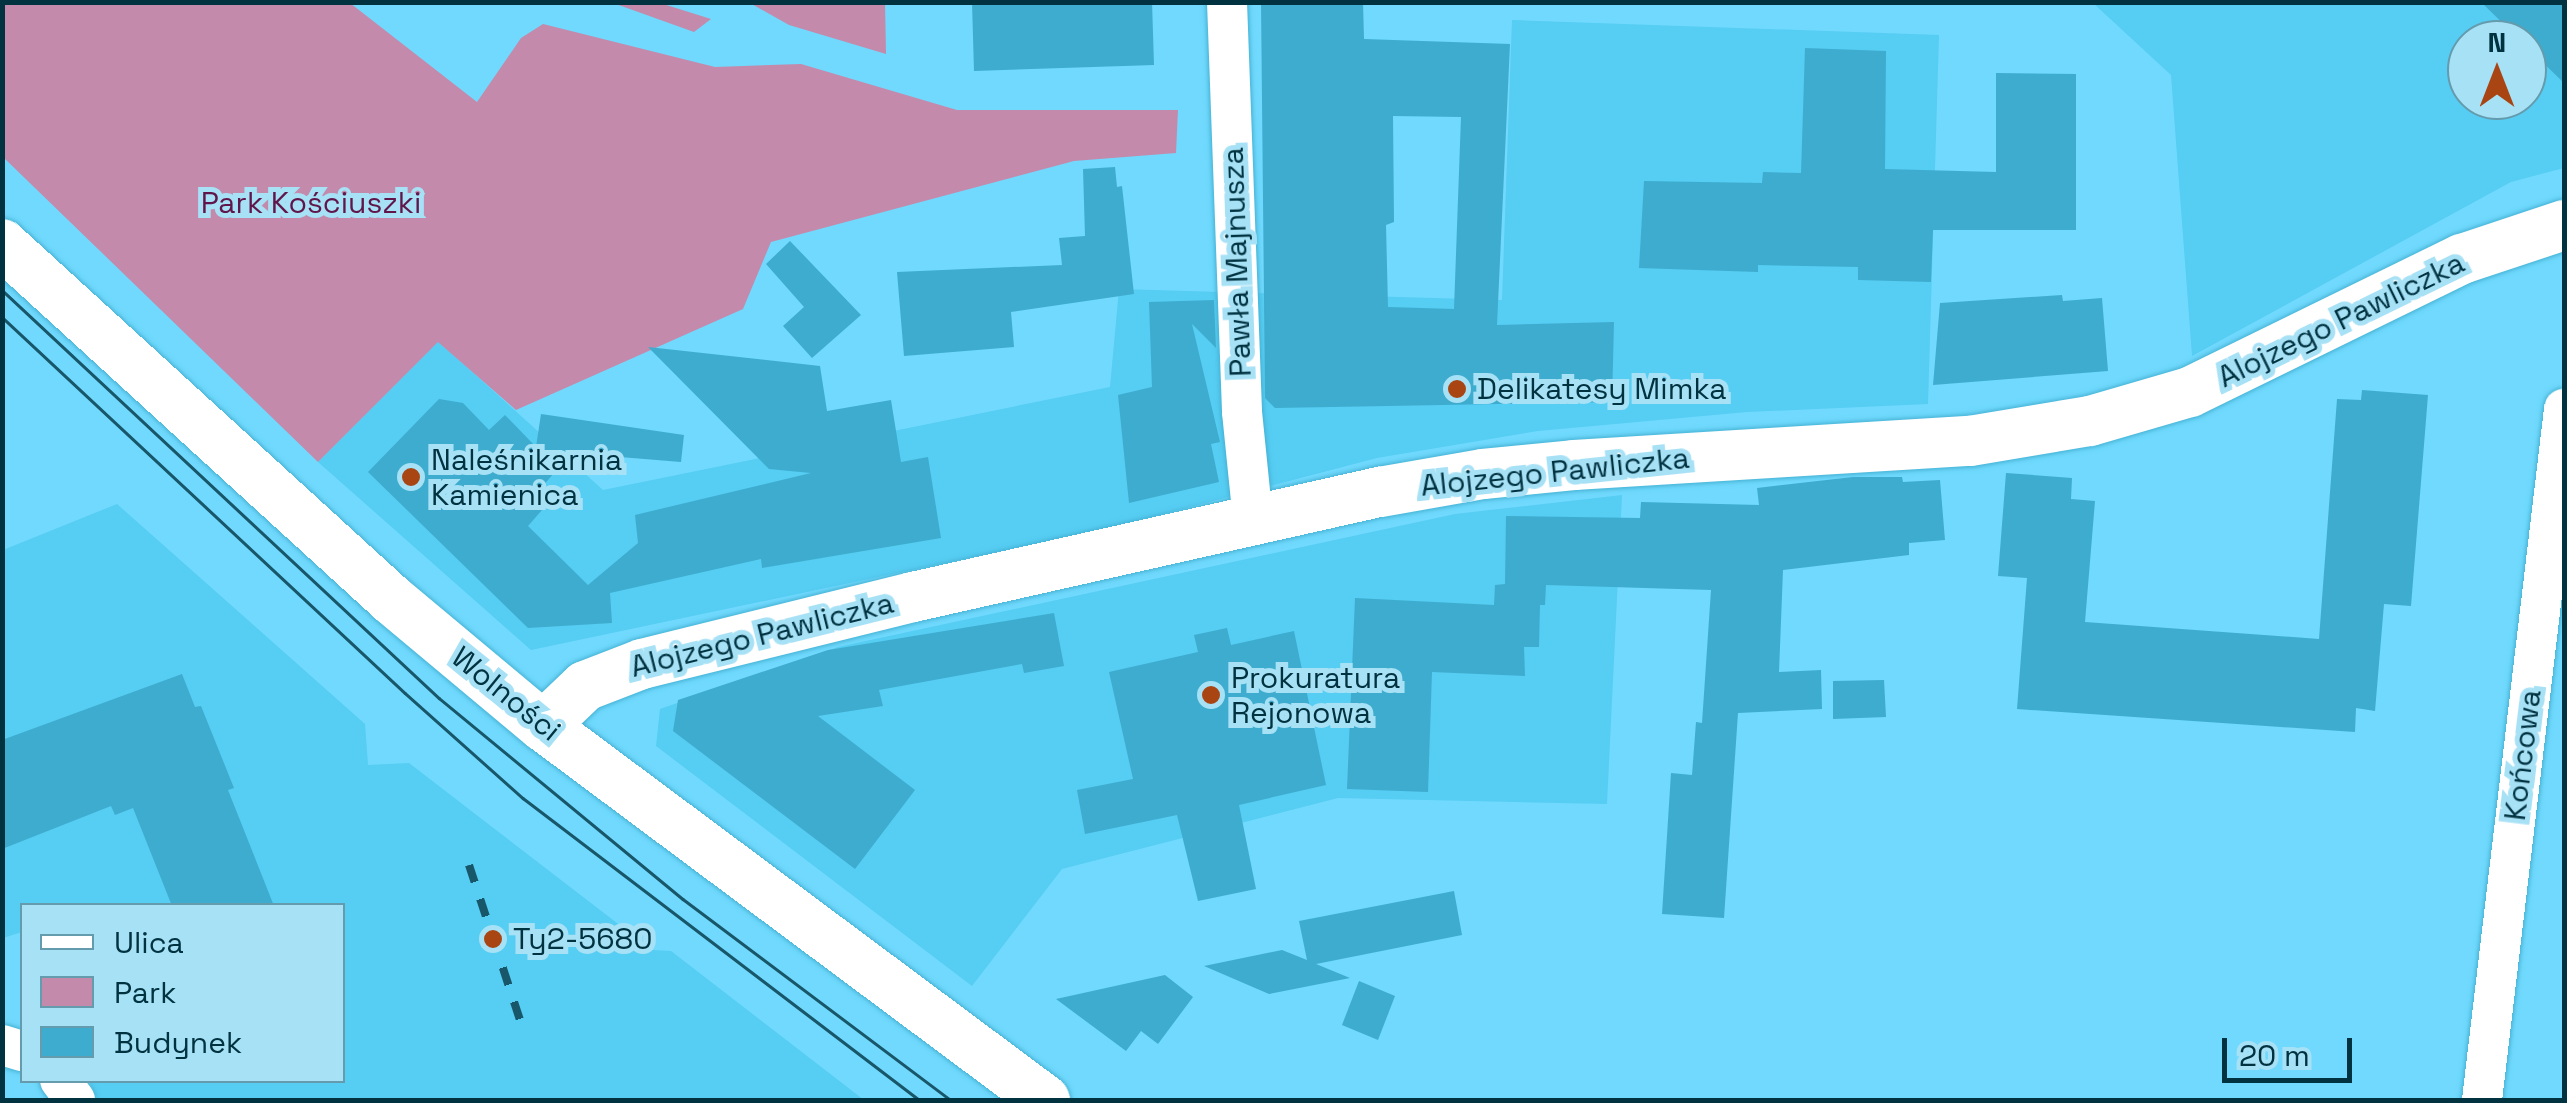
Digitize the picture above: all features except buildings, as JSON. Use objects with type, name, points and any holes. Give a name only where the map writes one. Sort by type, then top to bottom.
[{"type":"street","name":"Pawła Majnusza","points":[[1227,2],[1242,412],[1253,521]]},
{"type":"street","name":"Alojzego Pawliczka","points":[[543,726],[585,686],[642,664],[913,597],[1483,474],[1970,441],[2090,420],[2190,392],[2462,259],[2564,225]]},
{"type":"street","name":"Wolności","points":[[2,244],[391,599],[543,726],[1045,1100]]},
{"type":"street","name":"Końcowa","points":[[2482,1100],[2564,409]]},
{"type":"shaded area","points":[[2093,3],[2564,3],[2564,168],[2511,182],[2192,356],[2171,75]]},
{"type":"shaded area","points":[[1512,20],[1939,35],[1928,404],[1747,412],[1538,431],[1377,458],[1106,529],[531,650],[318,462],[438,341],[603,490],[1110,387],[1119,289],[1502,300]]},
{"type":"shaded area","points":[[1622,495],[1607,804],[1338,798],[1062,869],[972,986],[656,746],[660,709],[838,647],[1455,514]]},
{"type":"shaded area","points":[[117,504],[365,724],[368,765],[409,763],[652,950],[671,951],[864,1100],[98,1100],[90,1083],[345,1083],[345,903],[20,903],[20,933],[3,938],[3,550]]},
{"type":"green space","name":"Park Kościuszki","points":[[2,3],[350,3],[477,102],[521,38],[543,24],[715,67],[801,64],[957,110],[1178,110],[1176,153],[1074,161],[771,242],[743,309],[516,410],[438,342],[318,462],[3,157]]},
{"type":"green space","points":[[613,3],[660,3],[711,19],[694,32]]},
{"type":"green space","points":[[750,3],[885,3],[886,54],[789,25]]},
{"type":"tram line","points":[[2,290],[439,698],[683,899],[951,1100]]},
{"type":"tram line","points":[[2,317],[523,798],[919,1100]]},
{"type":"railway","points":[[469,865],[520,1020]]},
{"type":"place","name":"Delikatesy Mimka","points":[[1457,389]]},
{"type":"place","name":"Naleśnikarnia Kamienica","points":[[411,477]]},
{"type":"place","name":"Prokuratura Rejonowa","points":[[1211,695]]},
{"type":"place","name":"Ty2-5680","points":[[493,939]]}]
